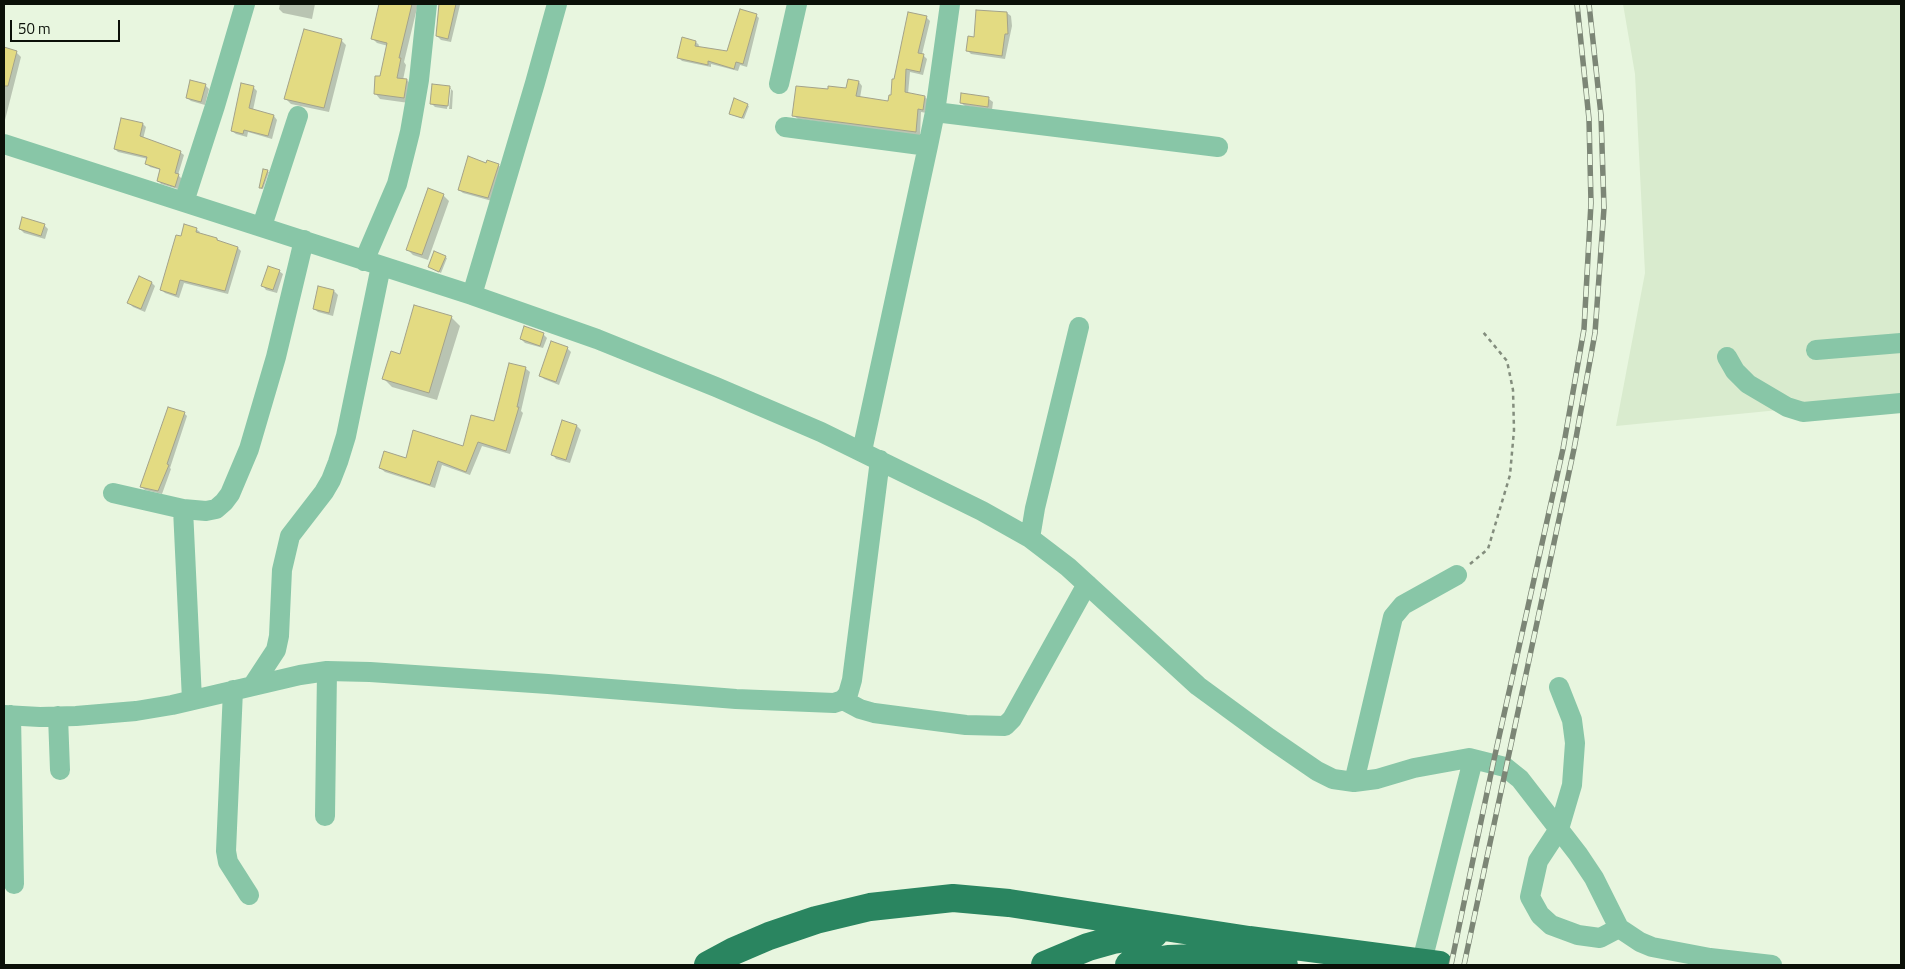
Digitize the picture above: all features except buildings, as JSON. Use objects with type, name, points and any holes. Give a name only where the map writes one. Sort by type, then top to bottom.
[{"type":"highway","points":[[708,965],[769,936],[816,920],[870,907],[953,898],[1009,904],[1417,964],[1439,965]]},
{"type":"highway","points":[[1045,965],[1088,947],[1138,935],[1176,933],[1250,940]]},
{"type":"highway","points":[[1129,965],[1168,959],[1197,958],[1284,965]]},
{"type":"street","points":[[184,202],[246,4]]},
{"type":"street","points":[[253,685],[276,650],[280,636],[282,570],[290,536],[324,492],[341,454],[351,413],[372,263],[397,184],[410,132],[419,80],[427,4]]},
{"type":"street","points":[[472,295],[533,92],[557,4]]},
{"type":"street","points":[[779,84],[797,4]]},
{"type":"street","points":[[862,451],[935,112],[950,4]]},
{"type":"street","points":[[935,112],[1218,147]]},
{"type":"street","points":[[262,226],[298,116]]},
{"type":"street","points":[[785,127],[928,146]]},
{"type":"street","points":[[4,144],[472,295],[597,339],[804,424],[982,511],[1030,538],[1068,567],[1198,686],[1317,771],[1333,779],[1354,782],[1377,779],[1414,768],[1469,758],[1505,767],[1520,780],[1578,854],[1594,878],[1619,928],[1640,942],[1652,947],[1710,958],[1772,965]]},
{"type":"street","points":[[113,493],[183,509],[206,511],[216,509],[230,494],[248,450],[276,357],[304,240]]},
{"type":"street","points":[[1030,538],[1035,508],[1079,327]]},
{"type":"street","points":[[1816,350],[1901,343]]},
{"type":"street","points":[[1727,357],[1735,371],[1748,384],[1787,407],[1803,412],[1901,403]]},
{"type":"street","points":[[14,884],[7,715],[58,716],[136,711],[300,675],[327,671],[380,672],[791,702],[834,703],[843,700],[848,694],[852,680],[880,460]]},
{"type":"street","points":[[183,509],[192,700]]},
{"type":"street","points":[[1354,782],[1393,617],[1403,606],[1457,574]]},
{"type":"street","points":[[843,700],[874,714],[966,724],[1005,726],[1012,719],[1087,584]]},
{"type":"street","points":[[325,816],[327,671]]},
{"type":"street","points":[[1560,687],[1572,720],[1575,743],[1572,785],[1559,829],[1538,861],[1530,897],[1540,915],[1551,925],[1578,935],[1600,938],[1619,928]]},
{"type":"street","points":[[233,690],[226,851],[228,862],[249,895]]},
{"type":"street","points":[[58,716],[60,770]]},
{"type":"street","points":[[1417,964],[1473,760]]},
{"type":"path","points":[[1457,574],[1488,549],[1510,475],[1514,430],[1513,390],[1507,361],[1482,332]]},
{"type":"shaded area","points":[[1623,4],[1901,4],[1901,398],[1616,426],[1645,273],[1635,74]]},
{"type":"railway","points":[[1451,965],[1493,764],[1563,449],[1584,329],[1591,203],[1589,119],[1577,4]]},
{"type":"railway","points":[[1464,965],[1574,449],[1595,333],[1604,208],[1601,115],[1589,4]]}]
